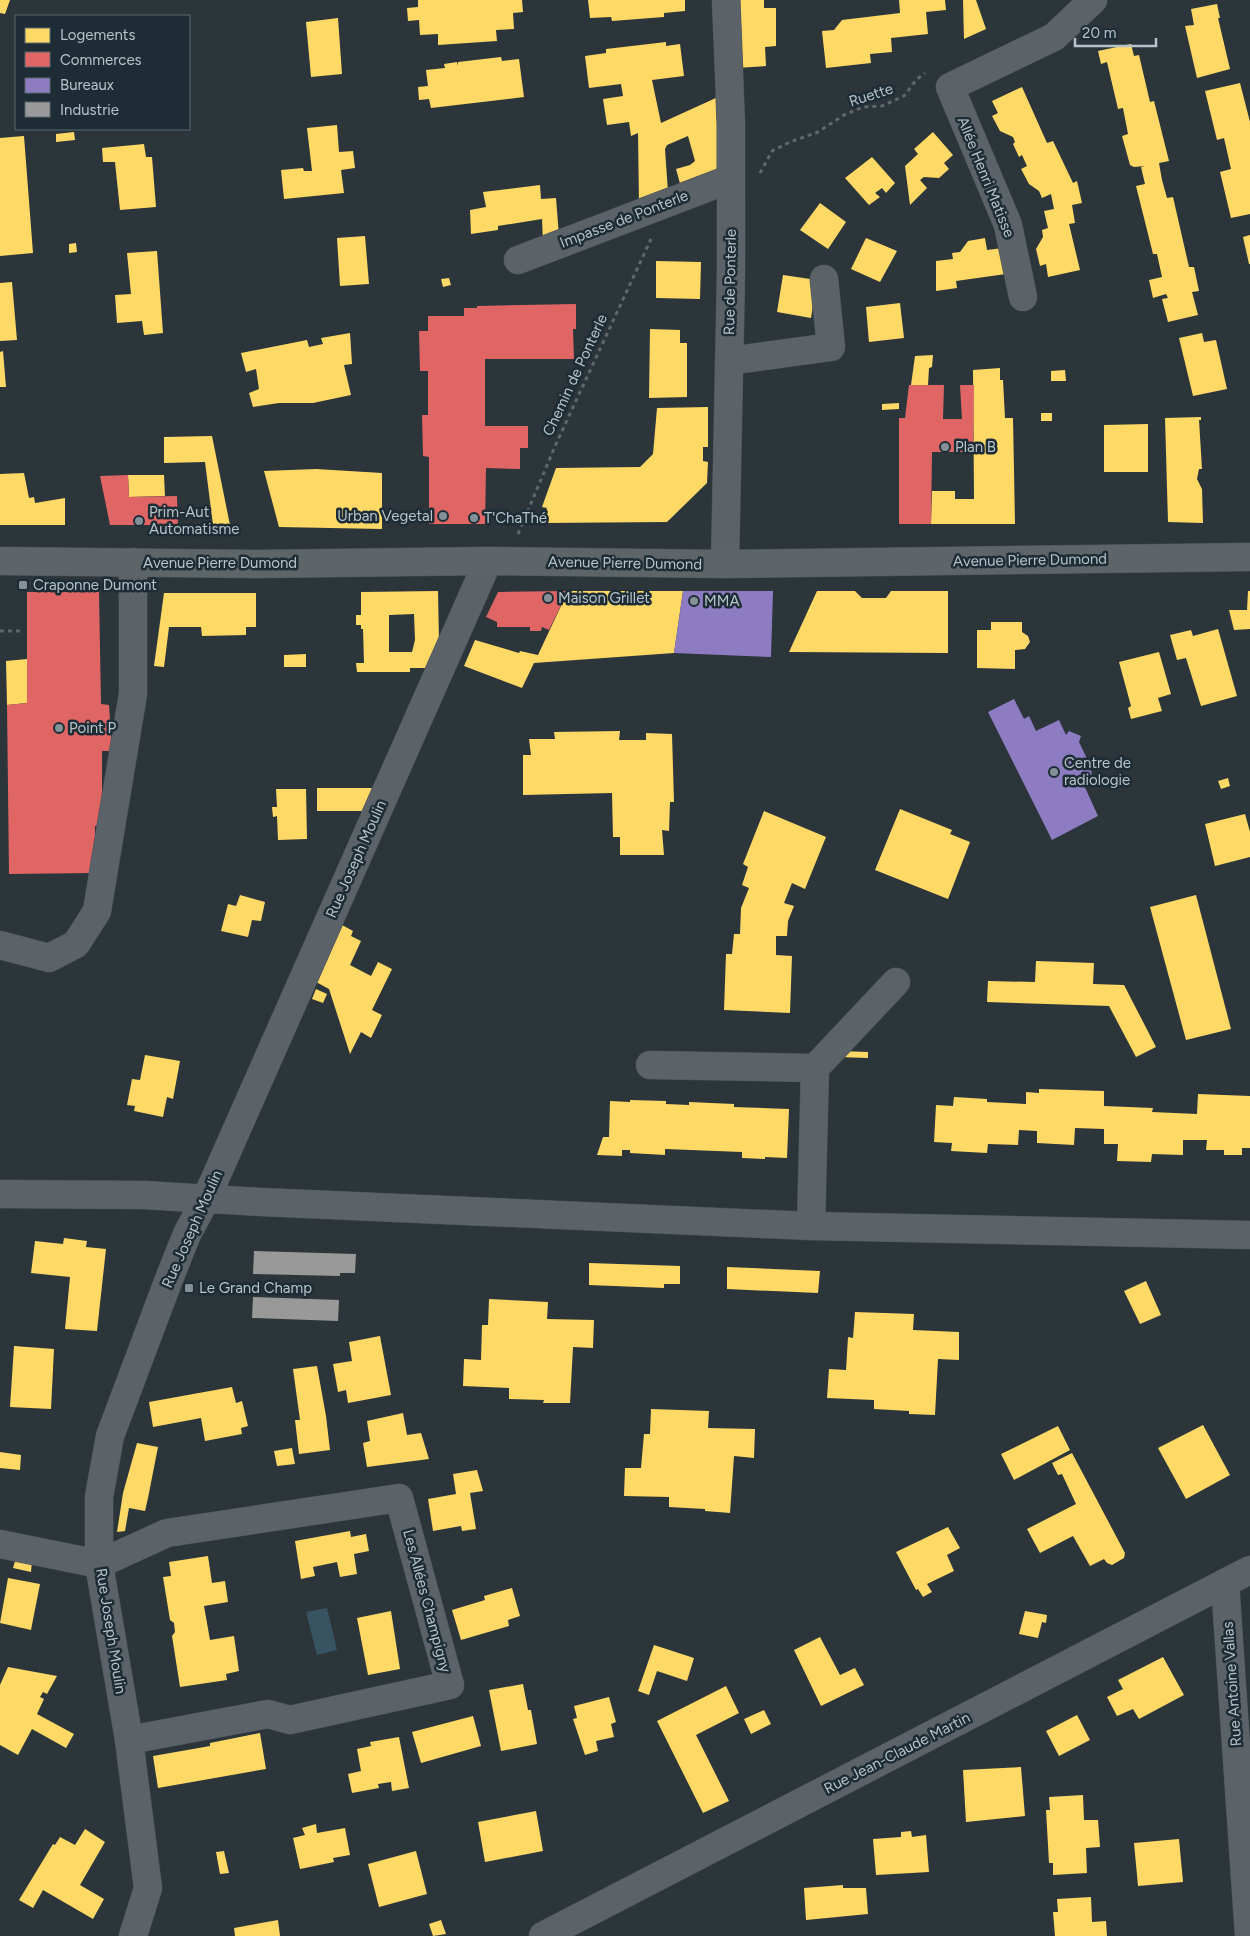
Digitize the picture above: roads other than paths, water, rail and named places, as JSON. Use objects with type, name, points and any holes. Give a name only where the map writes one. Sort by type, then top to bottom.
[{"type":"main road","name":"Avenue Pierre Dumond","points":[[0,561],[267,564],[500,562],[725,564],[1250,557]]},
{"type":"street","name":"Rue de Ponterle","points":[[725,564],[731,190],[731,124],[726,0]]},
{"type":"street","name":"Allée Henri Matisse","points":[[1023,297],[1008,225],[941,77],[1054,37],[1093,0]]},
{"type":"street","name":"Impasse de Ponterle","points":[[518,260],[668,202],[731,190]]},
{"type":"street","points":[[729,361],[831,347],[824,279]]},
{"type":"street","points":[[0,945],[50,958],[76,944],[97,911],[133,694],[133,562]]},
{"type":"street","name":"Rue Joseph Moulin","points":[[133,1936],[148,1888],[129,1740],[99,1564],[99,1497],[110,1436],[168,1279],[187,1234],[206,1199],[500,562]]},
{"type":"street","points":[[812,1226],[815,1068],[896,982]]},
{"type":"street","points":[[650,1065],[815,1068]]},
{"type":"street","points":[[0,1194],[144,1195],[812,1226],[1250,1235]]},
{"type":"street","name":"Les Allées Champigny","points":[[99,1564],[167,1533],[399,1498],[450,1685],[290,1720],[268,1714],[129,1740]]},
{"type":"street","points":[[0,1544],[99,1564]]},
{"type":"street","name":"Rue Jean-Claude Martin","points":[[544,1936],[1250,1570]]},
{"type":"street","name":"Rue Antoine Vallas","points":[[1225,1583],[1249,1936]]},
{"type":"water","points":[[327,1608],[337,1650],[317,1655],[306,1612]]},
{"type":"place","name":"Plan B","points":[[945,447]]},
{"type":"place","name":"Urban Vegetal","points":[[443,516]]},
{"type":"place","name":"T'ChaThé","points":[[474,518]]},
{"type":"place","name":"Prim-Aut Automatisme","points":[[139,521]]},
{"type":"place","name":"Craponne Dumont","points":[[23,585]]},
{"type":"place","name":"Maison Grillet","points":[[548,598]]},
{"type":"place","name":"MMA","points":[[694,601]]},
{"type":"place","name":"Point P","points":[[59,728]]},
{"type":"place","name":"Centre de radiologie","points":[[1054,772]]},
{"type":"place","name":"Le Grand Champ","points":[[189,1288]]}]
